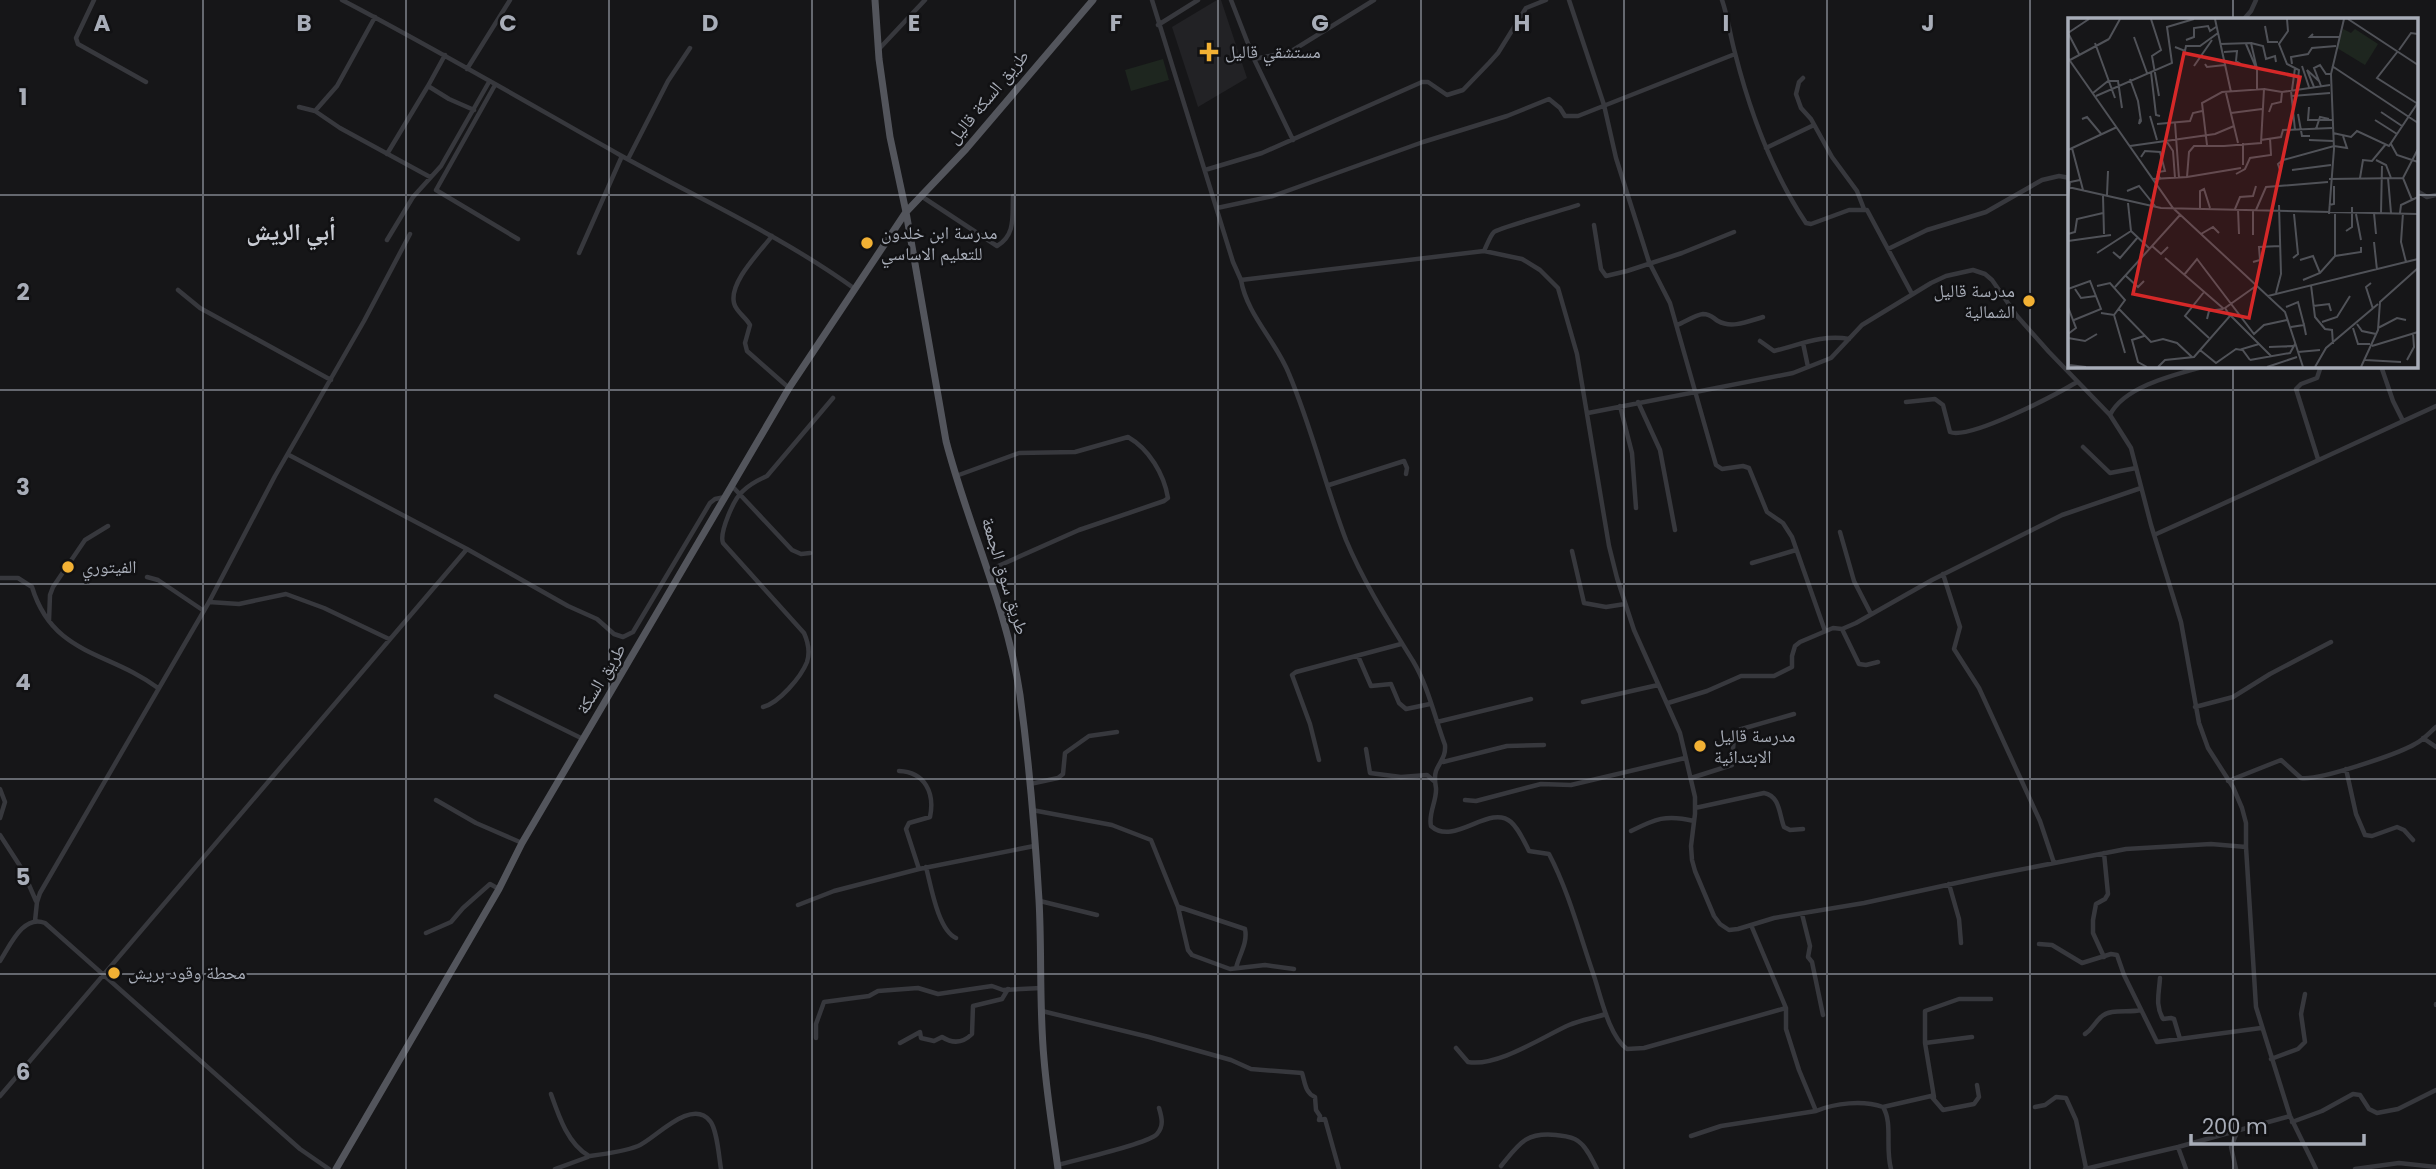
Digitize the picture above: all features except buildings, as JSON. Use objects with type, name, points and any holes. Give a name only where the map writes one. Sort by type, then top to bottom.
[{"type":"main road","name":"طريق سوق الجمعة","points":[[875,0],[878,49],[890,138],[906,212],[946,441],[1011,646],[1019,694],[1039,901],[1045,1069],[1058,1167]]},
{"type":"main road","name":"طريق السكة قاليل","points":[[906,212],[966,149],[1093,0]]},
{"type":"main road","name":"طريق السكة","points":[[336,1169],[499,889],[522,843],[789,388],[906,212]]},
{"type":"street","points":[[94,0],[76,38],[78,44],[146,82]]},
{"type":"street","points":[[343,0],[622,156],[772,236],[817,262],[855,289]]},
{"type":"street","points":[[467,69],[510,0]]},
{"type":"street","points":[[878,49],[925,0]]},
{"type":"street","points":[[1152,0],[1243,292],[1288,371],[1346,540],[1380,610],[1413,662],[1445,745],[1445,757],[1436,772],[1434,782],[1436,789],[1430,821],[1434,830],[1454,832],[1485,820],[1502,817],[1516,827],[1529,851],[1549,854],[1573,911],[1606,1014],[1623,1047],[1632,1050],[1786,1008]]},
{"type":"street","points":[[1158,25],[1198,0]]},
{"type":"street","points":[[1230,0],[1254,59],[1293,140]]},
{"type":"street","points":[[1254,59],[1290,52],[1374,0]]},
{"type":"street","points":[[1205,170],[1262,153],[1422,82],[1428,82],[1447,94],[1463,90],[1497,53],[1525,8],[1546,0]]},
{"type":"street","points":[[1569,0],[1604,105],[1616,158],[1649,262],[1662,284],[1677,325],[1718,467],[1749,468],[1767,512],[1788,529],[1825,631]]},
{"type":"street","points":[[1722,0],[1735,54],[1766,148],[1787,193],[1806,223],[1811,224],[1849,210],[1864,209]]},
{"type":"street","points":[[2246,18],[2256,0]]},
{"type":"street","points":[[315,111],[337,86],[374,17]]},
{"type":"street","points":[[628,159],[668,81],[690,48]]},
{"type":"street","points":[[1217,208],[1273,196],[1423,142],[1507,116],[1549,99],[1565,116],[1578,116],[1735,54]]},
{"type":"street","points":[[387,154],[445,55]]},
{"type":"street","points":[[1803,78],[1797,87],[1798,101],[1857,191],[1864,209],[1872,215],[1912,294]]},
{"type":"street","points":[[387,240],[413,197],[442,166],[492,83]]},
{"type":"street","points":[[492,83],[436,190],[518,239]]},
{"type":"street","points":[[428,86],[474,110]]},
{"type":"street","points":[[299,107],[315,111],[340,128],[430,177]]},
{"type":"street","points":[[1766,148],[1814,125]]},
{"type":"street","points":[[579,253],[622,156]]},
{"type":"street","points":[[1888,249],[1927,230],[1986,212],[2042,180],[2059,176],[2068,178]]},
{"type":"street","points":[[2418,192],[2427,197],[2436,195]]},
{"type":"street","points":[[921,196],[997,246],[1007,240],[1011,229],[1013,196]]},
{"type":"street","points":[[1484,251],[1493,233],[1500,228],[1578,205]]},
{"type":"street","points":[[1594,225],[1601,269],[1606,276],[1682,253],[1734,232]]},
{"type":"street","points":[[35,921],[37,902],[204,611],[275,476],[331,380],[410,234]]},
{"type":"street","points":[[772,236],[741,275],[733,300],[750,326],[745,344],[747,351],[789,388]]},
{"type":"street","points":[[1241,280],[1484,251],[1522,259],[1540,270],[1558,288],[1577,354],[1609,546],[1625,604],[1680,733],[1691,778],[1695,808],[1691,846],[1695,872],[1714,916],[1729,930],[2104,853],[2190,844],[2246,847]]},
{"type":"street","points":[[1588,413],[1768,378],[1808,367],[1831,358],[1873,317],[1946,276],[1973,270],[1992,280],[2017,316],[2110,415],[2127,439],[2185,640],[2195,707],[2204,739],[2237,795],[2245,816],[2254,985],[2261,1028],[2292,1122],[2316,1169]]},
{"type":"street","points":[[178,290],[200,308],[331,380]]},
{"type":"street","points":[[1677,325],[1701,314],[1713,316],[1717,321],[1726,324],[1737,325],[1763,317]]},
{"type":"street","points":[[1760,341],[1774,351],[1837,337],[1849,339]]},
{"type":"street","points":[[1803,343],[1808,367]]},
{"type":"street","points":[[2179,368],[2179,374]]},
{"type":"street","points":[[2110,415],[2114,406],[2128,393],[2199,368]]},
{"type":"street","points":[[2382,368],[2403,421]]},
{"type":"street","points":[[2318,458],[2296,389],[2301,384],[2317,378],[2320,369]]},
{"type":"street","points":[[1906,402],[1936,399],[1943,405],[1950,432],[1956,434],[1983,428],[2054,396],[2077,382]]},
{"type":"street","points":[[763,706],[777,701],[796,680],[807,662],[808,642],[804,633],[723,544],[721,535],[740,493],[755,481],[767,476],[833,398]]},
{"type":"street","points":[[1638,402],[1660,450],[1675,530]]},
{"type":"street","points":[[1620,406],[1632,453],[1636,508]]},
{"type":"street","points":[[2154,535],[2436,406]]},
{"type":"street","points":[[955,476],[1019,453],[1074,452],[1128,437],[1139,444],[1153,462],[1164,485],[1168,498],[1164,501],[1079,530],[987,571]]},
{"type":"street","points":[[2083,447],[2110,473],[2136,468]]},
{"type":"street","points":[[289,455],[568,606],[597,618],[614,634],[623,637],[633,632],[708,506],[715,499],[726,497]]},
{"type":"street","points":[[1329,485],[1405,461],[1406,474]]},
{"type":"street","points":[[732,485],[792,550],[800,554],[810,553]]},
{"type":"street","points":[[1668,703],[1707,691],[1741,676],[1774,676],[1785,673],[1792,667],[1795,646],[1800,642],[1832,628],[1842,629],[1943,574],[2062,515],[2141,488]]},
{"type":"street","points":[[50,622],[50,595],[53,587],[85,540],[108,526]]},
{"type":"street","points":[[1840,532],[1854,581],[1871,614]]},
{"type":"street","points":[[0,1096],[467,550]]},
{"type":"street","points":[[1752,563],[1796,550]]},
{"type":"street","points":[[1572,551],[1584,603],[1606,607],[1625,604]]},
{"type":"street","points":[[1943,574],[1960,627],[1954,649],[1979,688],[2040,821],[2054,863]]},
{"type":"street","points":[[147,577],[158,580],[204,611]]},
{"type":"street","points":[[0,578],[18,578],[32,587],[34,599],[56,631],[71,642],[159,688]]},
{"type":"street","points":[[209,602],[239,604],[286,594],[324,608],[389,639]]},
{"type":"street","points":[[1842,629],[1859,664],[1878,662]]},
{"type":"street","points":[[2195,707],[2233,697],[2330,642]]},
{"type":"street","points":[[1319,760],[1310,724],[1292,675],[1401,644]]},
{"type":"street","points":[[1359,656],[1371,687],[1391,684],[1399,703],[1406,709],[1430,704]]},
{"type":"street","points":[[1583,702],[1658,685]]},
{"type":"street","points":[[496,696],[584,739]]},
{"type":"street","points":[[1437,722],[1531,699]]},
{"type":"street","points":[[1691,778],[1732,765],[1734,735],[1738,730],[1794,714]]},
{"type":"street","points":[[2228,781],[2281,760],[2301,778],[2307,779],[2346,769],[2402,750],[2436,727]]},
{"type":"street","points":[[1029,784],[1058,778],[1063,774],[1065,753],[1089,736],[1117,732]]},
{"type":"street","points":[[2423,738],[2436,747]]},
{"type":"street","points":[[1442,762],[1490,749],[1525,744],[1544,745]]},
{"type":"street","points":[[1366,749],[1370,773],[1401,777],[1427,775],[1434,782]]},
{"type":"street","points":[[1465,800],[1476,801],[1541,784],[1571,785],[1685,758]]},
{"type":"street","points":[[2346,769],[2356,814],[2365,835],[2372,836],[2397,827],[2413,840]]},
{"type":"street","points":[[900,771],[912,772],[922,778],[930,796],[931,816],[909,823],[906,829],[919,869]]},
{"type":"street","points":[[0,789],[5,802],[0,818]]},
{"type":"street","points":[[1695,808],[1770,794],[1776,801],[1784,827],[1790,830],[1803,829]]},
{"type":"street","points":[[436,800],[476,823],[522,843]]},
{"type":"street","points":[[1031,810],[1112,825],[1152,840],[1155,854],[1178,907],[1188,950],[1192,955],[1222,968],[1265,965],[1294,970]]},
{"type":"street","points":[[1631,831],[1654,820],[1670,817],[1694,821]]},
{"type":"street","points":[[0,835],[22,869],[37,902]]},
{"type":"street","points":[[798,905],[834,891],[926,867],[1034,846]]},
{"type":"street","points":[[2104,853],[2108,894],[2096,904],[2092,927],[2105,957]]},
{"type":"street","points":[[926,867],[941,919],[947,932],[956,939]]},
{"type":"street","points":[[426,933],[452,922],[463,908],[490,884],[499,889]]},
{"type":"street","points":[[1949,884],[1959,919],[1961,943]]},
{"type":"street","points":[[1039,901],[1097,915]]},
{"type":"street","points":[[1178,907],[1245,929],[1245,943],[1238,956],[1236,968]]},
{"type":"street","points":[[1802,914],[1810,946],[1808,957],[1812,962],[1823,1015]]},
{"type":"street","points":[[0,961],[24,926],[35,921],[45,923],[300,1149],[329,1169]]},
{"type":"street","points":[[1751,925],[1786,1008],[1786,1029],[1816,1111]]},
{"type":"street","points":[[2039,944],[2052,945],[2080,962],[2114,954],[2118,957],[2157,1042],[2261,1028]]},
{"type":"street","points":[[2160,978],[2157,1002],[2161,1016],[2163,1019],[2174,1019],[2180,1038]]},
{"type":"street","points":[[816,1038],[816,1024],[824,1002],[869,996],[878,991],[918,988],[938,994],[992,986],[999,989],[1042,988]]},
{"type":"street","points":[[900,1043],[920,1032],[921,1038],[934,1041],[942,1037],[950,1042],[965,1041],[972,1034],[973,1006],[1002,999],[1008,989]]},
{"type":"street","points":[[2270,1059],[2303,1045],[2305,1036],[2301,1014],[2305,994]]},
{"type":"street","points":[[1977,1085],[1979,1097],[1974,1104],[1943,1110],[1940,1108],[1934,1097],[1925,1042],[1924,1014],[1926,1009],[1959,999],[1991,999]]},
{"type":"street","points":[[2085,1034],[2094,1029],[2101,1017],[2109,1013],[2141,1010]]},
{"type":"street","points":[[1042,1011],[1149,1037],[1231,1060],[1251,1069],[1302,1073],[1307,1090],[1315,1097],[1319,1120],[1325,1119],[1339,1169]]},
{"type":"street","points":[[1456,1048],[1468,1062],[1491,1060],[1519,1050],[1572,1024],[1606,1014]]},
{"type":"street","points":[[1925,1042],[1972,1037]]},
{"type":"street","points":[[2292,1122],[2322,1111],[2353,1094],[2360,1095],[2369,1109],[2377,1113],[2398,1108],[2436,1090]]},
{"type":"street","points":[[551,1094],[574,1144],[589,1156]]},
{"type":"street","points":[[1691,1136],[1721,1126],[1816,1111],[1828,1106],[1862,1103],[1883,1107],[1934,1097]]},
{"type":"street","points":[[2035,1107],[2045,1105],[2056,1097],[2066,1098],[2076,1120],[2086,1169],[2290,1116]]},
{"type":"street","points":[[1883,1107],[1888,1114],[1887,1150],[1891,1169]]},
{"type":"street","points":[[1058,1167],[1149,1140],[1161,1126],[1159,1108]]},
{"type":"street","points":[[555,1169],[589,1156],[638,1146],[674,1121],[697,1114],[710,1121],[713,1126],[720,1169]]},
{"type":"street","points":[[2236,1169],[2231,1147],[2238,1129]]},
{"type":"street","points":[[1501,1166],[1522,1141],[1532,1136],[1547,1135],[1580,1141],[1597,1169]]},
{"type":"street","points":[[2178,1147],[2186,1169]]},
{"type":"street","points":[[2355,1169],[2399,1163],[2436,1167]]},
{"type":"shaded area","name":"مستشقي قاليل","points":[[1221,0],[1247,78],[1198,107],[1172,27]]},
{"type":"shaded area","points":[[1163,59],[1169,80],[1131,91],[1125,70]]},
{"type":"place","name":"مستشقي قاليل","points":[[1209,52]]},
{"type":"place","name":"مدرسة ابن خلدون للتعليم الاساسي","points":[[867,243]]},
{"type":"place","name":"مدرسة قاليل الشمالية","points":[[2029,301]]},
{"type":"place","name":"الفيتوري","points":[[68,567]]},
{"type":"place","name":"مدرسة قاليل الابتدائية","points":[[1700,746]]},
{"type":"place","name":"محطة وقود بريش","points":[[114,973]]},
{"type":"district","name":"أبي الريش","points":[[291,232]]}]
